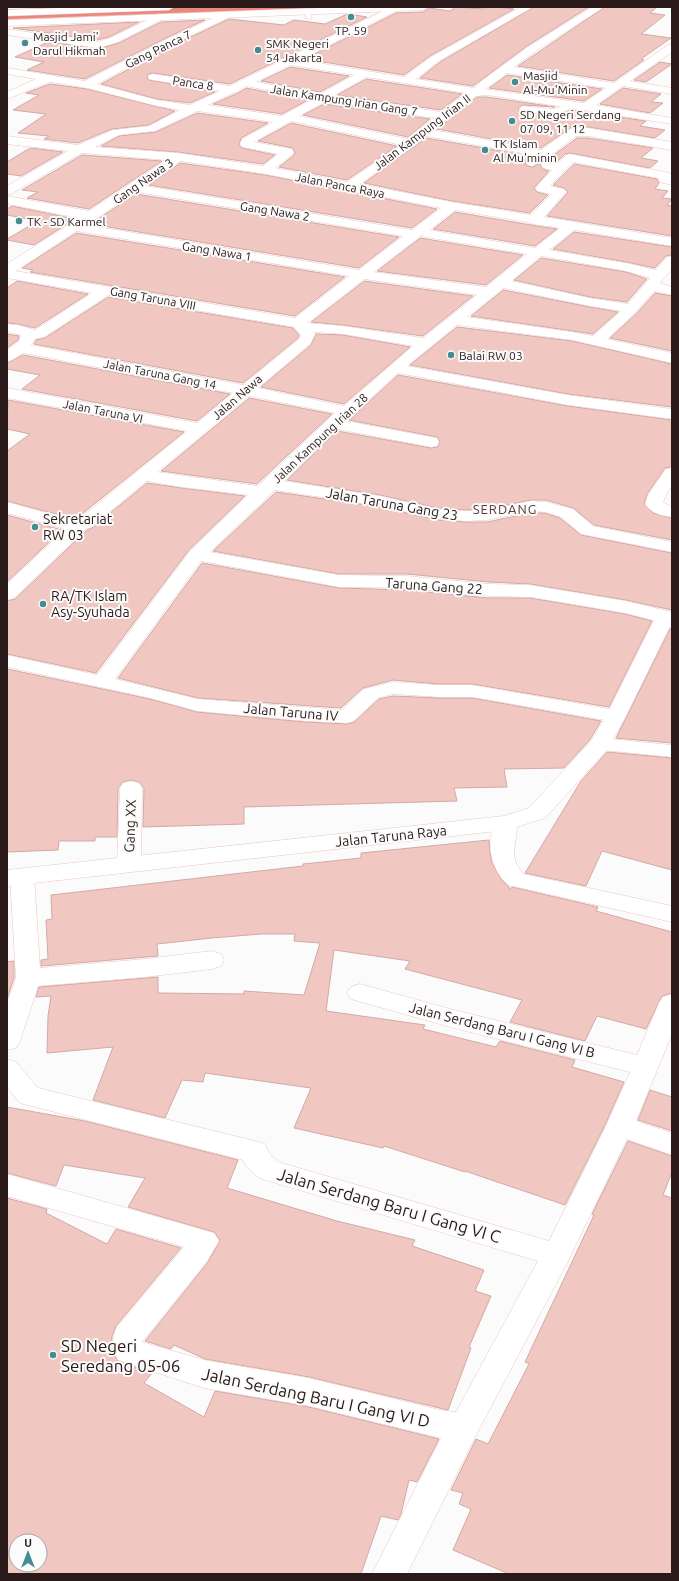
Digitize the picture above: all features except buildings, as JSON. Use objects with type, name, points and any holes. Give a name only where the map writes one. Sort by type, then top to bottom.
[{"type":"street","points":[[7,13],[169,7]]},
{"type":"street","points":[[10,24],[229,14],[308,15],[423,7]]},
{"type":"street","points":[[407,80],[435,59],[528,7]]},
{"type":"street","points":[[288,61],[479,92],[479,88],[532,48],[599,7]]},
{"type":"street","points":[[9,188],[80,149],[117,132],[150,129],[234,90],[394,8]]},
{"type":"street","name":"Gang Panca 7","points":[[87,84],[171,41],[229,14]]},
{"type":"street","points":[[84,52],[98,45],[114,40],[160,17]]},
{"type":"street","points":[[7,32],[98,45]]},
{"type":"street","points":[[586,107],[656,60],[672,47]]},
{"type":"street","points":[[656,60],[671,62]]},
{"type":"street","points":[[504,69],[672,91]]},
{"type":"street","points":[[7,71],[87,84],[145,100],[194,108],[286,119],[410,143]]},
{"type":"street","points":[[265,170],[288,152],[246,144],[246,142],[365,73]]},
{"type":"street","name":"Panca 8","points":[[153,77],[234,90]]},
{"type":"street","points":[[7,96],[49,78]]},
{"type":"street","name":"Jalan Kampung Irian Gang 7","points":[[246,83],[322,98],[442,116]]},
{"type":"street","name":"Jalan Kampung Irian II","points":[[348,187],[410,143],[442,116],[473,93],[479,92],[586,107],[672,121]]},
{"type":"street","points":[[560,168],[532,162],[545,154],[573,132],[580,131],[672,146]]},
{"type":"street","points":[[422,132],[545,154]]},
{"type":"street","name":"Jalan Panca Raya","points":[[7,140],[80,149],[178,157],[265,170],[533,221],[671,241]]},
{"type":"street","name":"Gang Nawa 3","points":[[7,270],[92,216],[178,157]]},
{"type":"street","points":[[533,221],[560,192],[541,188],[570,158],[666,176],[664,179],[672,181]]},
{"type":"street","name":"Gang Nawa 2","points":[[134,188],[626,267],[651,273],[662,289],[672,291]]},
{"type":"street","points":[[7,200],[92,216]]},
{"type":"street","points":[[300,325],[303,318],[452,206]]},
{"type":"street","name":"Jalan Kampung Irian 28","points":[[102,682],[196,555],[347,411],[395,368],[569,226]]},
{"type":"street","name":"Gang Nawa 1","points":[[74,227],[360,274],[494,288],[624,307],[630,310]]},
{"type":"street","points":[[597,341],[630,310],[672,260]]},
{"type":"street","name":"Gang Taruna VIII","points":[[7,274],[106,290],[300,325],[425,343]]},
{"type":"street","points":[[7,357],[25,342],[106,290]]},
{"type":"street","points":[[455,320],[572,336],[672,358]]},
{"type":"street","name":"Jalan Nawa","points":[[7,594],[80,525],[200,430],[244,390],[305,340],[308,335],[300,325]]},
{"type":"street","name":"Jalan Taruna Gang 14","points":[[7,328],[18,329],[29,333],[25,342],[122,366],[347,411]]},
{"type":"street","points":[[395,368],[616,408],[672,414]]},
{"type":"street","name":"Jalan Taruna VI","points":[[7,392],[200,430]]},
{"type":"street","points":[[334,424],[431,442]]},
{"type":"street","points":[[672,473],[657,495],[654,504],[666,511],[672,512]]},
{"type":"street","name":"Jalan Taruna Gang 23","points":[[143,475],[181,482],[267,488],[380,501],[438,514],[466,516],[487,515],[531,506],[546,507],[567,513],[588,530],[672,547]]},
{"type":"street","points":[[7,507],[70,525],[80,525]]},
{"type":"street","name":"Taruna Gang 22","points":[[196,555],[339,581],[407,582],[489,590],[530,591],[626,607],[672,619]]},
{"type":"street","name":"Jalan Taruna Raya","points":[[15,877],[506,823],[537,813],[600,744],[616,716],[661,624],[672,619]]},
{"type":"street","name":"Jalan Taruna IV","points":[[7,661],[153,693],[197,705],[306,715],[347,717],[371,693],[393,688],[439,691],[472,691],[616,716]]},
{"type":"street","points":[[600,744],[672,752]]},
{"type":"street","name":"Gang XX","points":[[129,864],[132,788]]},
{"type":"street","points":[[506,823],[502,847],[503,857],[509,876],[516,880],[672,914]]},
{"type":"street","points":[[7,1041],[28,978],[15,877]]},
{"type":"street","points":[[28,978],[145,968],[212,960]]},
{"type":"street","name":"Jalan Serdang Baru I Gang VI B","points":[[360,993],[454,1019],[644,1066]]},
{"type":"street","points":[[389,1574],[464,1427],[557,1254],[620,1126],[644,1066],[672,1003]]},
{"type":"street","name":"Jalan Serdang Baru I Gang VI C","points":[[7,1069],[29,1096],[255,1152],[256,1158],[269,1170],[557,1254]]},
{"type":"street","points":[[620,1126],[672,1144]]},
{"type":"street","name":"Jalan Serdang Baru I Gang VI D","points":[[7,1185],[204,1241],[197,1253],[128,1336],[127,1344],[129,1351],[204,1374],[309,1392],[440,1424],[464,1427]]},
{"type":"lane","points":[[523,108],[546,112],[562,111],[571,105]]},
{"type":"shaded area","points":[[190,7],[366,7],[7,21],[7,14]]},
{"type":"place","name":"TP. 59","points":[[351,17]]},
{"type":"place","name":"Masjid Jami' Darul Hikmah","points":[[25,43]]},
{"type":"place","name":"SMK Negeri 54 Jakarta","points":[[258,50]]},
{"type":"place","name":"Masjid Al-Mu'Minin","points":[[515,82]]},
{"type":"place","name":"SD Negeri Serdang 07 09, 11 12","points":[[512,121]]},
{"type":"place","name":"TK Islam Al Mu'minin","points":[[485,150]]},
{"type":"place","name":"TK - SD Karmel","points":[[19,221]]},
{"type":"place","name":"Balai RW 03","points":[[451,355]]},
{"type":"place","name":"Sekretariat RW 03","points":[[35,527]]},
{"type":"place","name":"RA/TK Islam Asy-Syuhada","points":[[43,604]]},
{"type":"place","name":"SD Negeri Seredang 05-06","points":[[53,1355]]},
{"type":"district","name":"SERDANG","points":[[505,509]]}]
